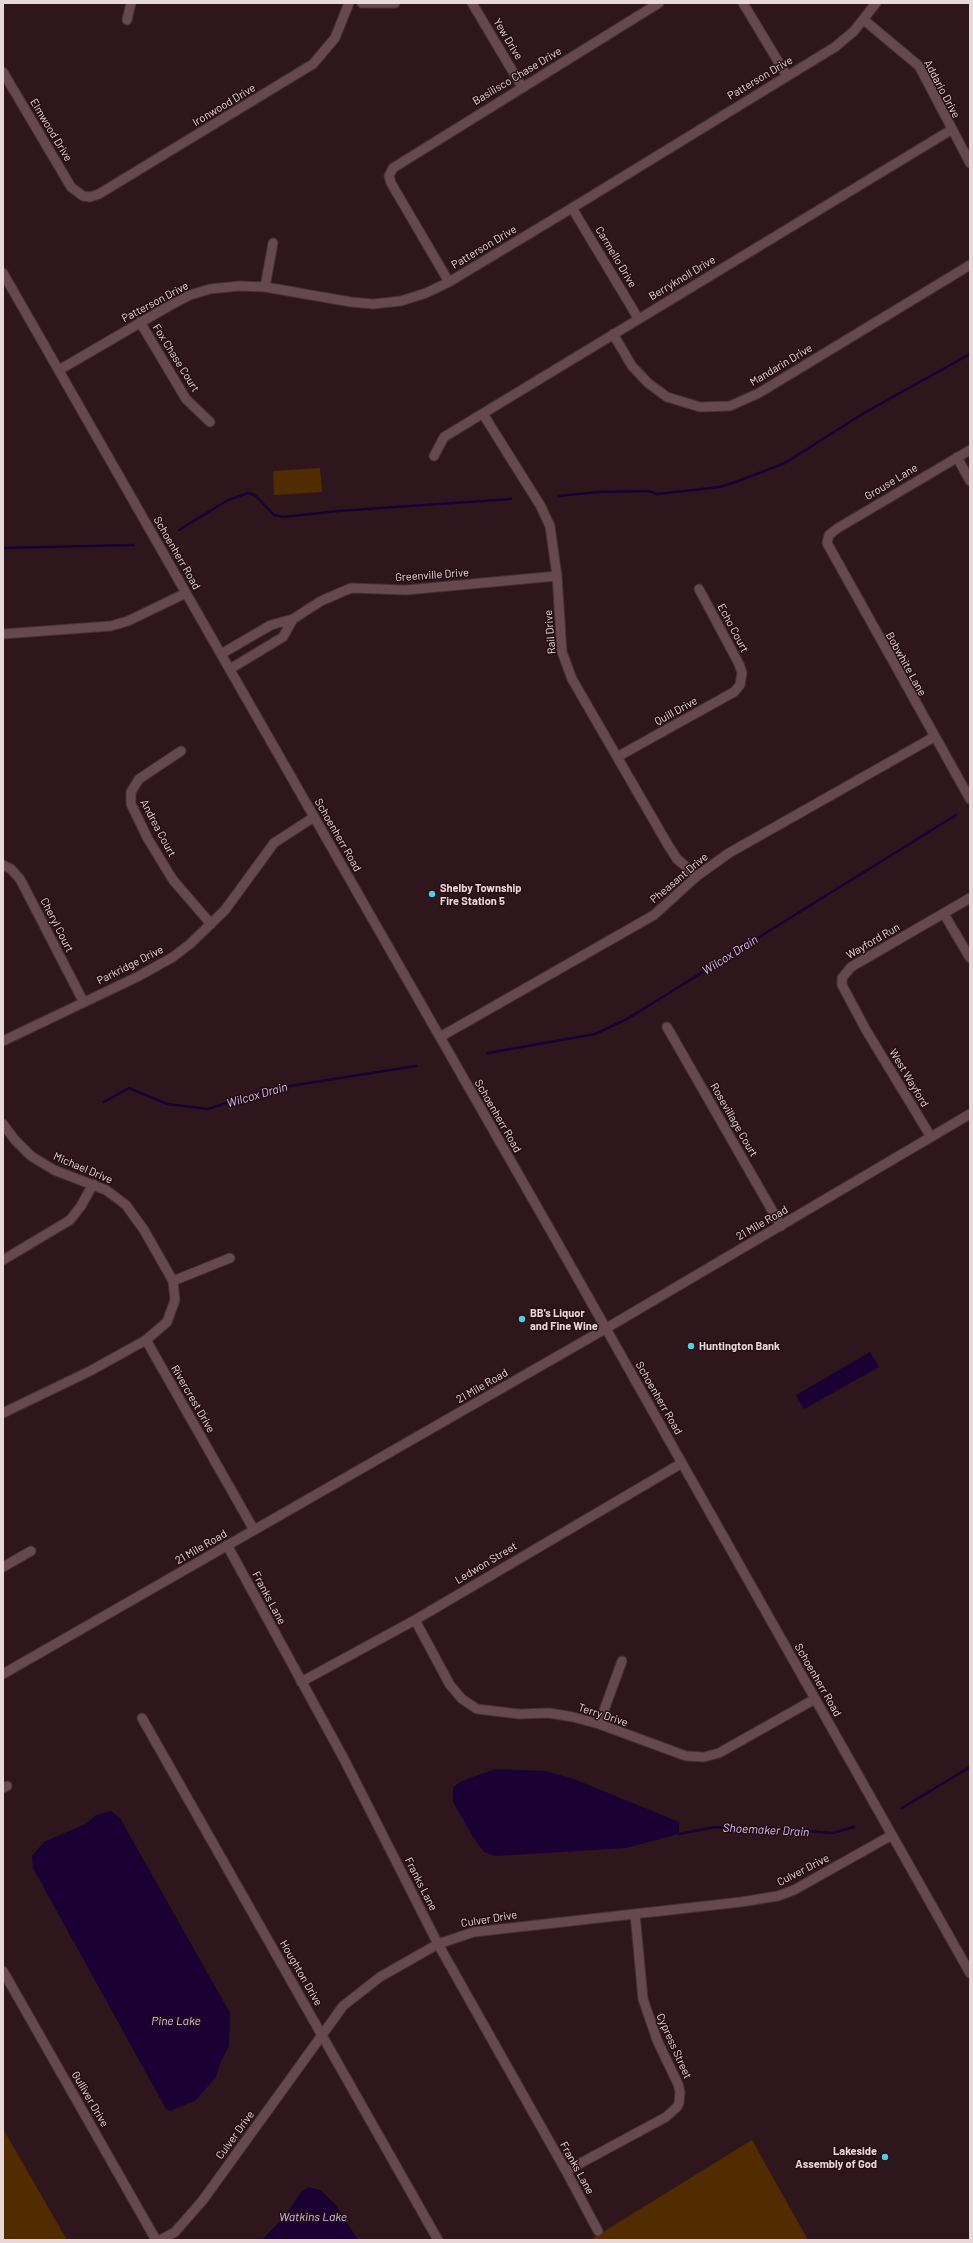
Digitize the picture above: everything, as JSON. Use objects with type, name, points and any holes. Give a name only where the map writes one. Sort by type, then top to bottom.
[{"type":"street","points":[[127,20],[131,3]]},
{"type":"street","name":"Ironwood Drive","points":[[83,196],[99,194],[313,64],[335,38],[349,3]]},
{"type":"street","points":[[362,3],[394,3]]},
{"type":"street","name":"Yew Drive","points":[[472,3],[522,87]]},
{"type":"street","name":"Basilisco Chase Drive","points":[[449,282],[391,183],[390,173],[397,164],[660,3]]},
{"type":"street","points":[[743,3],[787,76]]},
{"type":"street","name":"Patterson Drive","points":[[59,370],[169,306],[201,292],[225,286],[265,287],[351,302],[373,304],[409,299],[449,282],[844,40],[864,20],[876,3]]},
{"type":"street","name":"Addario Drive","points":[[864,20],[919,66],[951,130],[970,163]]},
{"type":"street","name":"Elmwood Drive","points":[[3,72],[71,187],[83,196]]},
{"type":"street","name":"Berryknoll Drive","points":[[434,456],[444,437],[638,318],[951,130]]},
{"type":"street","name":"Carmello Drive","points":[[572,208],[638,318]]},
{"type":"street","points":[[265,287],[273,243]]},
{"type":"street","name":"Mandarin Drive","points":[[613,334],[632,366],[648,383],[667,397],[700,407],[730,406],[759,393],[970,265]]},
{"type":"street","name":"Schoenherr Road","points":[[3,273],[440,1037],[970,1973]]},
{"type":"street","name":"Fox Chase Court","points":[[140,322],[186,399],[210,422]]},
{"type":"street","name":"Rail Drive","points":[[483,414],[546,516],[553,535],[562,652],[566,664],[586,705],[668,845],[677,859],[697,876]]},
{"type":"street","name":"Grouse Lane","points":[[827,539],[838,528],[970,450]]},
{"type":"street","points":[[957,457],[970,481]]},
{"type":"street","name":"Bobwhite Lane","points":[[827,539],[829,550],[970,799]]},
{"type":"street","name":"Greenville Drive","points":[[221,654],[271,625],[293,619],[321,601],[351,588],[406,590],[557,576]]},
{"type":"street","name":"Echo Court","points":[[699,589],[739,664],[742,681]]},
{"type":"street","points":[[3,634],[111,626],[128,621],[186,593]]},
{"type":"street","name":"Greenville Drive","points":[[230,669],[283,637],[293,619]]},
{"type":"street","name":"Quill Drive","points":[[617,757],[734,692],[742,681]]},
{"type":"street","name":"Pheasant Drive","points":[[440,1037],[654,915],[697,876],[730,853],[934,737]]},
{"type":"street","name":"Andrea Court","points":[[181,752],[139,779],[131,792],[131,804],[148,839],[173,880],[211,924]]},
{"type":"street","name":"Parkridge Drive","points":[[3,1041],[164,962],[190,944],[225,910],[269,848],[279,839],[314,818]]},
{"type":"street","name":"Cheryl Court","points":[[3,865],[11,869],[20,879],[83,1001]]},
{"type":"street","name":"Wayford Run","points":[[866,1030],[842,985],[842,978],[846,971],[970,898]]},
{"type":"street","points":[[944,914],[970,958]]},
{"type":"street","name":"Rosevillage Court","points":[[667,1027],[780,1226]]},
{"type":"street","name":"West Wayford","points":[[866,1030],[931,1137]]},
{"type":"street","name":"21 Mile Road","points":[[3,1674],[605,1329],[970,1114]]},
{"type":"street","name":"Michael Drive","points":[[3,1124],[15,1140],[31,1156],[54,1170],[93,1184],[116,1196],[132,1212],[173,1282]]},
{"type":"street","points":[[3,1260],[70,1220],[82,1206],[93,1184]]},
{"type":"street","points":[[3,1413],[90,1371],[146,1340],[164,1326],[172,1312],[174,1300],[173,1282],[230,1258]]},
{"type":"street","name":"Rivercrest Drive","points":[[146,1340],[254,1530]]},
{"type":"street","name":"Ledwon Street","points":[[301,1682],[415,1620],[682,1463]]},
{"type":"street","name":"Franks Lane","points":[[227,1545],[344,1759],[438,1944],[566,2171],[598,2231]]},
{"type":"street","points":[[3,1567],[31,1551]]},
{"type":"street","name":"Terry Drive","points":[[415,1620],[450,1685],[466,1704],[485,1711],[519,1714],[554,1713],[599,1724],[676,1754],[704,1757],[719,1753],[815,1699]]},
{"type":"street","points":[[599,1724],[622,1661]]},
{"type":"street","name":"Houghton Drive","points":[[142,1718],[438,2240]]},
{"type":"street","name":"Culver Drive","points":[[160,2240],[175,2232],[203,2200],[322,2035],[335,2014],[350,1999],[380,1977],[438,1944],[474,1932],[741,1902],[778,1896],[800,1887],[892,1835]]},
{"type":"street","name":"Cypress Street","points":[[566,2171],[666,2117],[677,2108],[679,2103],[680,2092],[678,2084],[652,2029],[643,1999],[635,1914]]},
{"type":"street","name":"Gulliver Drive","points":[[3,1970],[156,2240]]},
{"type":"shaded area","points":[[320,468],[322,492],[274,495],[273,471]]},
{"type":"shaded area","points":[[3,2129],[67,2240],[3,2240]]},
{"type":"shaded area","points":[[752,2140],[808,2240],[590,2240]]},
{"type":"water","points":[[870,1352],[879,1367],[804,1409],[796,1395]]},
{"type":"water","points":[[495,1769],[545,1771],[574,1779],[679,1822],[679,1834],[626,1848],[495,1856],[484,1852],[473,1837],[453,1802],[453,1787],[462,1781]]},
{"type":"water","name":"Pine Lake","points":[[111,1811],[120,1818],[230,2013],[229,2046],[221,2061],[216,2077],[196,2100],[170,2111],[166,2109],[33,1868],[32,1856],[44,1842],[85,1824],[96,1815]]},
{"type":"water","name":"Watkins Lake","points":[[309,2187],[320,2190],[335,2204],[358,2240],[262,2240],[285,2216],[301,2192]]},
{"type":"waterway","points":[[559,496],[599,492],[648,491],[657,494],[720,487],[741,480],[785,463],[864,413],[970,354]]},
{"type":"waterway","points":[[179,530],[228,500],[248,493],[255,495],[274,515],[283,517],[338,511],[511,499]]},
{"type":"waterway","points":[[3,548],[134,545]]},
{"type":"waterway","name":"Wilcox Drain","points":[[488,1053],[595,1034],[627,1019],[956,815]]},
{"type":"waterway","name":"Wilcox Drain","points":[[104,1102],[129,1088],[167,1104],[208,1109],[271,1089],[416,1066]]},
{"type":"waterway","name":"Shoemaker Drain","points":[[902,1808],[970,1767]]},
{"type":"waterway","name":"Shoemaker Drain","points":[[679,1834],[715,1827],[759,1828],[833,1833],[854,1827]]},
{"type":"place","name":"Shelby Township Fire Station 5","points":[[432,894]]},
{"type":"place","name":"BB's Liquor and Fine Wine","points":[[522,1319]]},
{"type":"place","name":"Huntington Bank","points":[[691,1346]]},
{"type":"place","name":"Lakeside Assembly of God","points":[[885,2157]]}]
